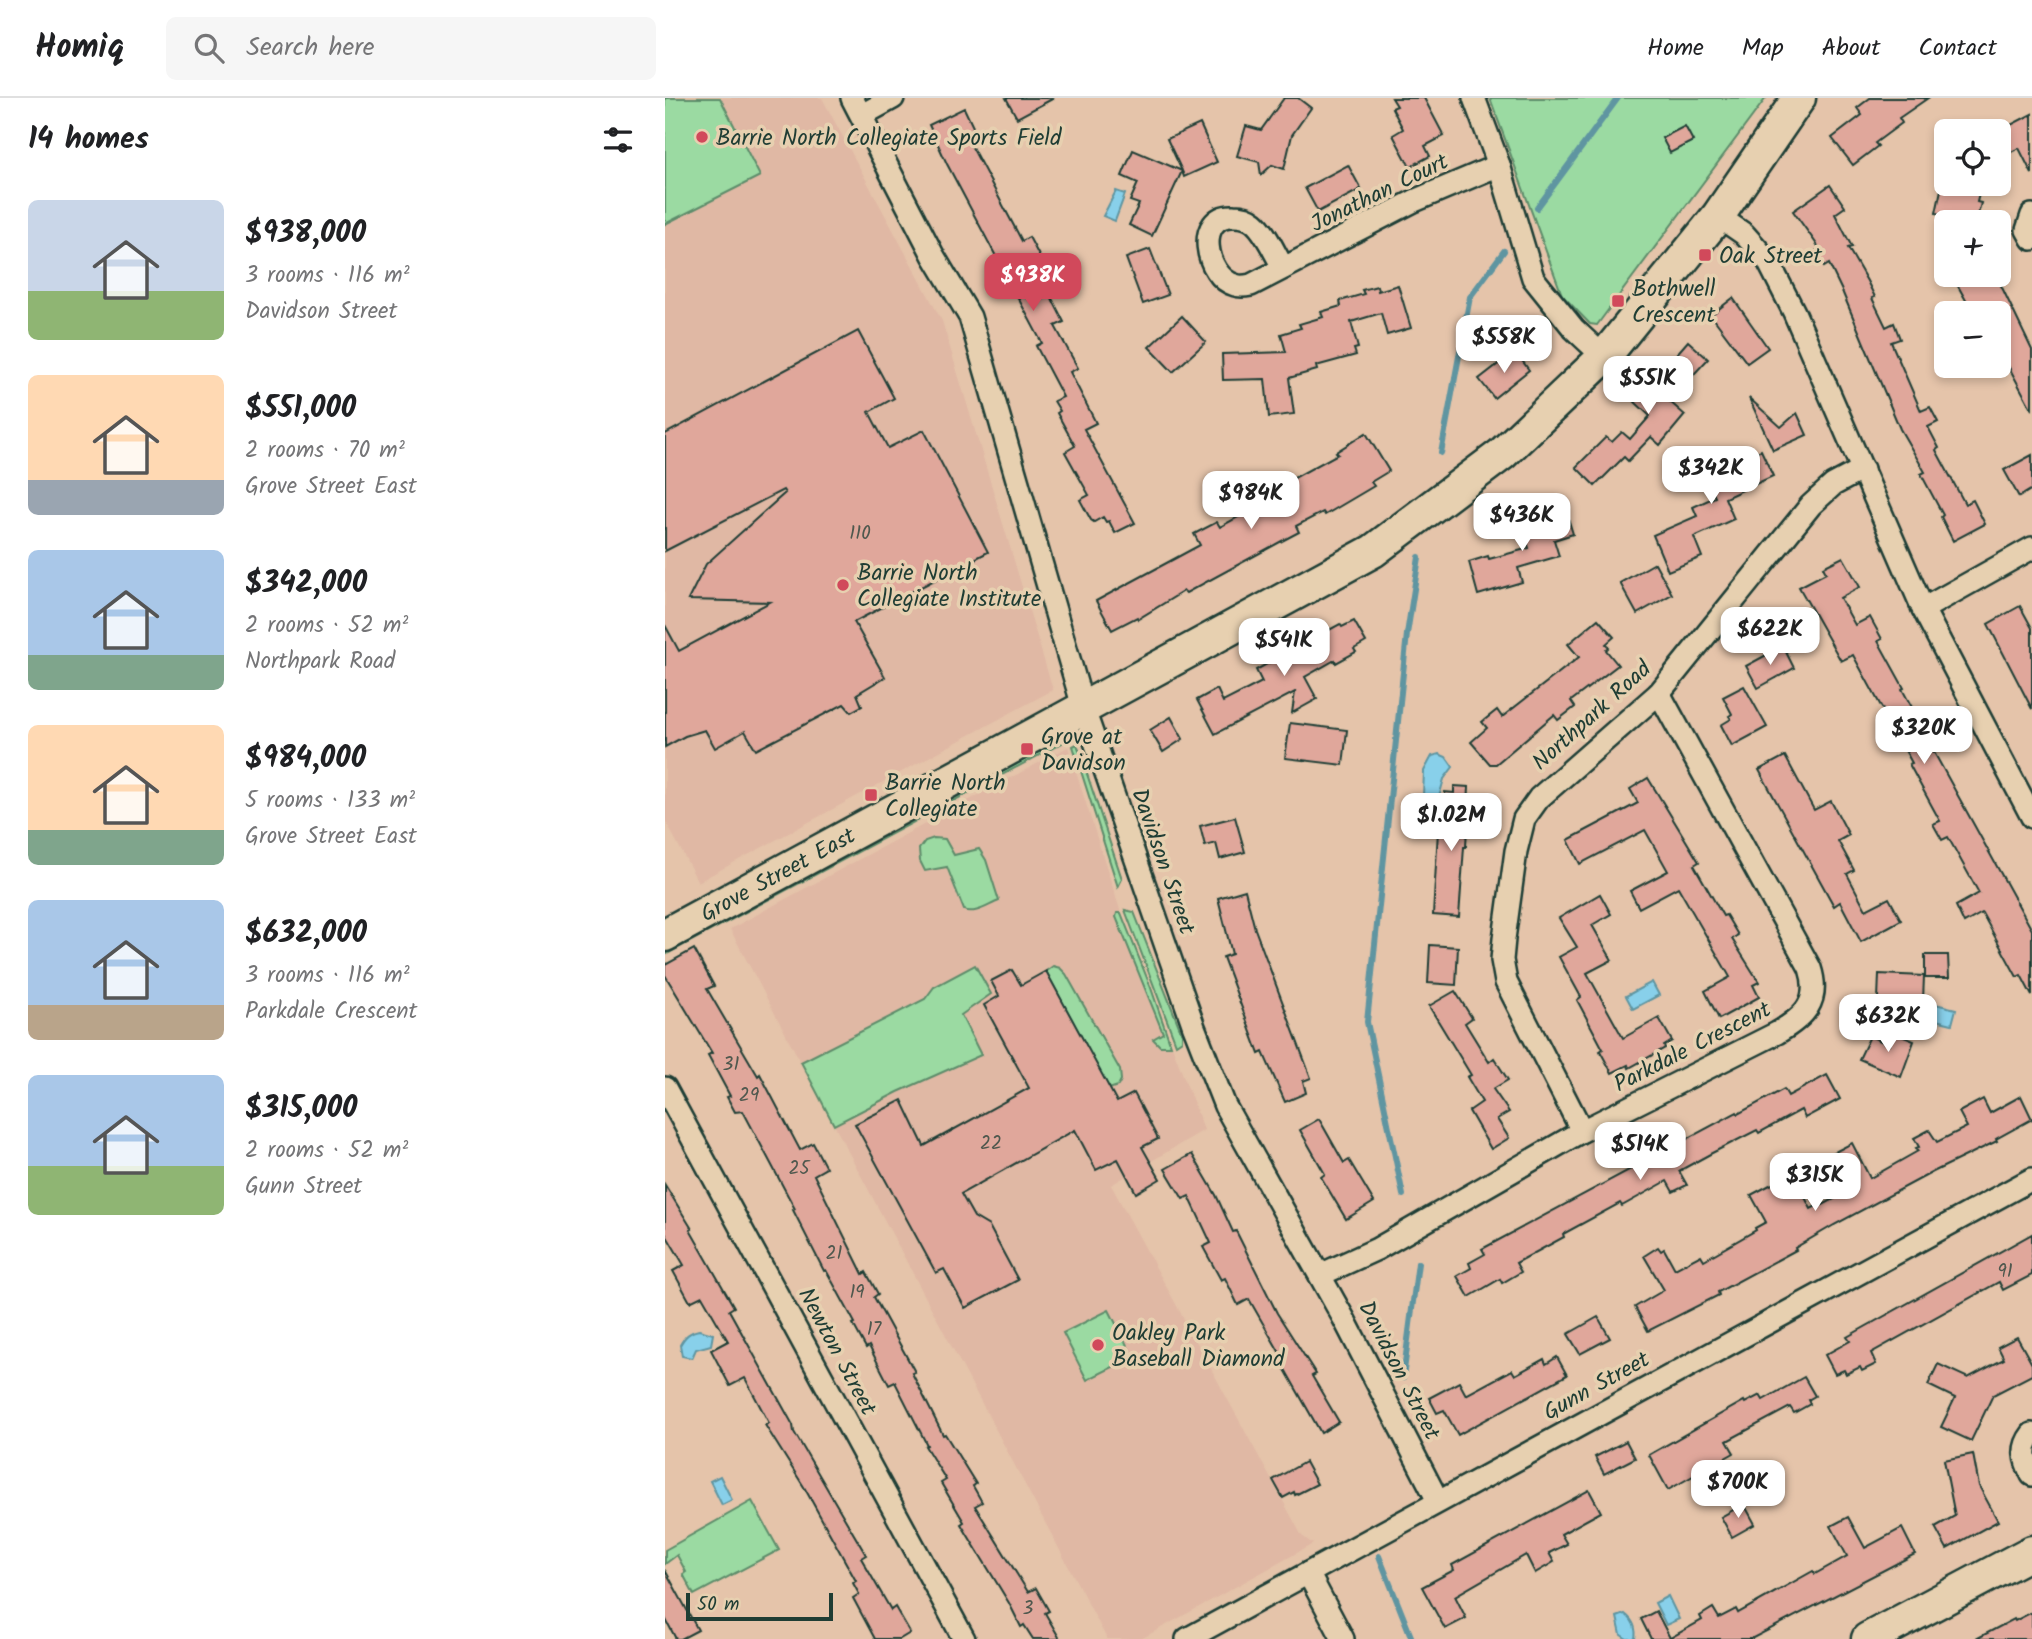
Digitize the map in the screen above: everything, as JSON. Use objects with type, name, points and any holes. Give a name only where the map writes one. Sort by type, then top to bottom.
[{"type":"street","points":[[857,107],[893,98]]},
{"type":"street","points":[[1473,98],[1499,165],[1533,278],[1565,319],[1604,357]]},
{"type":"street","name":"Grove Street East","points":[[665,935],[1373,551],[1502,454],[1604,357],[1718,216],[1799,98]]},
{"type":"street","name":"Davidson Street","points":[[857,107],[933,255],[970,317],[1083,707],[1180,989],[1225,1106],[1320,1275],[1438,1501]]},
{"type":"street","name":"Jonathan Court","points":[[1283,267],[1414,201],[1499,165]]},
{"type":"street","points":[[2032,215],[2027,230],[2032,239]]},
{"type":"street","points":[[1718,216],[1744,234],[1768,261],[1794,312],[1923,609],[2032,817]]},
{"type":"street","name":"Northpark Road","points":[[1582,1131],[1506,982],[1502,960],[1504,939],[1516,851],[1524,819],[1534,802],[1659,693],[1811,505],[1833,485],[1863,469]]},
{"type":"street","points":[[1923,609],[2032,548]]},
{"type":"street","name":"Parkdale Crescent","points":[[1320,1275],[1377,1249],[1582,1131],[1796,1022],[1808,1009],[1814,995],[1814,980],[1810,968],[1659,693]]},
{"type":"street","name":"Newton Street","points":[[665,1088],[964,1639]]},
{"type":"street","name":"Gunn Street","points":[[1187,1639],[2032,1179]]},
{"type":"street","points":[[2032,1434],[2024,1453],[2032,1475]]},
{"type":"street","points":[[1868,1639],[2032,1552]]},
{"type":"street","points":[[1308,1573],[1343,1639]]},
{"type":"shaded area","name":"Barrie North Collegiate Institute","points":[[665,98],[822,98],[942,321],[1053,690],[698,882],[665,820]]},
{"type":"shaded area","points":[[1068,747],[1121,913],[1204,1130],[1111,1185],[1302,1536],[1313,1544],[1141,1639],[1107,1639],[730,929]]},
{"type":"green space","name":"Barrie North Collegiate Sports Field","points":[[665,98],[720,98],[760,176],[665,224]]},
{"type":"green space","points":[[1490,98],[1766,98],[1597,325],[1590,324],[1562,295]]},
{"type":"green space","points":[[1059,736],[1062,743],[665,955],[665,946]]},
{"type":"green space","points":[[1077,744],[1122,879],[1118,887],[1073,746]]},
{"type":"green space","points":[[945,839],[954,855],[979,849],[986,860],[999,901],[977,910],[964,910],[947,867],[925,871],[920,861],[919,849],[925,841]]},
{"type":"green space","points":[[1125,910],[1134,912],[1182,1034],[1182,1040],[1176,1044]]},
{"type":"green space","points":[[1117,913],[1121,913],[1171,1046],[1160,1046],[1153,1039],[1163,1033],[1116,917]]},
{"type":"green space","points":[[975,965],[991,994],[961,1015],[981,1055],[898,1092],[834,1125],[801,1062],[925,999],[934,987]]},
{"type":"green space","points":[[1053,966],[1066,974],[1120,1070],[1121,1080],[1118,1086],[1109,1089],[1046,971]]},
{"type":"green space","name":"Oakley Park Baseball Diamond","points":[[1109,1310],[1133,1357],[1087,1380],[1063,1333]]},
{"type":"green space","points":[[752,1501],[779,1550],[694,1595],[677,1555],[665,1564],[665,1550]]},
{"type":"water","points":[[1116,191],[1125,194],[1115,221],[1103,216]]},
{"type":"water","points":[[1439,754],[1446,757],[1453,767],[1444,779],[1439,797],[1423,796],[1424,771],[1432,756]]},
{"type":"water","points":[[1652,982],[1659,995],[1633,1009],[1626,996]]},
{"type":"water","points":[[1927,1002],[1956,1009],[1952,1024],[1924,1017]]},
{"type":"water","points":[[699,1330],[713,1334],[711,1345],[696,1349],[692,1358],[682,1356],[680,1345],[690,1333]]},
{"type":"water","points":[[720,1476],[732,1500],[722,1505],[710,1481]]},
{"type":"water","points":[[1668,1596],[1679,1619],[1666,1625],[1655,1603]]},
{"type":"water","points":[[1625,1614],[1634,1625],[1635,1639],[1627,1639],[1621,1635],[1617,1617]]},
{"type":"building","points":[[1006,98],[1054,98],[1017,118]]},
{"type":"building","points":[[1284,98],[1298,98],[1311,108],[1292,135],[1284,169],[1272,165],[1261,175],[1259,162],[1237,156],[1246,126],[1261,130]]},
{"type":"building","points":[[1392,98],[1424,98],[1444,136],[1425,146],[1430,156],[1410,167],[1393,135],[1403,129],[1392,108],[1397,106]]},
{"type":"building","points":[[1870,98],[1928,98],[1899,118],[1902,123],[1875,143],[1878,146],[1853,165],[1832,138],[1862,115],[1857,108]]},
{"type":"building","points":[[964,108],[974,129],[965,134],[1022,241],[1029,237],[1046,269],[1039,273],[1064,322],[1055,326],[1078,368],[1070,372],[1096,423],[1084,429],[1135,523],[1115,533],[1109,521],[1106,522],[1103,517],[1094,522],[1091,520],[1080,500],[1089,495],[1065,452],[1075,446],[1057,413],[1060,411],[1054,401],[1063,397],[1036,346],[1042,343],[929,125]]},
{"type":"building","points":[[2032,114],[2032,174],[2019,148],[2011,152],[2011,125]]},
{"type":"building","points":[[1200,124],[1217,162],[1184,177],[1167,139]]},
{"type":"building","points":[[1685,126],[1693,141],[1670,153],[1662,138]]},
{"type":"building","points":[[1133,150],[1182,171],[1152,236],[1129,225],[1139,204],[1130,201],[1138,183],[1122,176]]},
{"type":"building","points":[[1348,165],[1361,189],[1318,212],[1305,188]]},
{"type":"building","points":[[1830,185],[1845,207],[1835,214],[1852,247],[1848,248],[1875,297],[1872,298],[1886,327],[1894,323],[1900,339],[1891,342],[1921,411],[1930,407],[1938,422],[1928,427],[1939,448],[1936,450],[1965,504],[1973,500],[1985,524],[1953,541],[1941,517],[1943,515],[1921,474],[1925,472],[1900,429],[1829,264],[1824,267],[1816,251],[1820,249],[1793,211]]},
{"type":"building","points":[[1940,196],[1978,196],[1977,202],[1981,203],[1979,210],[1937,210]]},
{"type":"building","points":[[1150,249],[1168,295],[1143,304],[1126,258]]},
{"type":"building","points":[[1398,285],[1411,328],[1387,335],[1381,313],[1351,322],[1358,348],[1354,349],[1356,355],[1316,366],[1317,370],[1289,378],[1294,414],[1269,417],[1265,379],[1223,380],[1222,354],[1286,352],[1281,334],[1301,328],[1299,324],[1323,317],[1321,312],[1341,306],[1340,301],[1364,294],[1362,290],[1377,286],[1378,291]]},
{"type":"building","points":[[1959,287],[2002,287],[2008,301],[1966,301]]},
{"type":"building","points":[[1733,298],[1768,348],[1747,363],[1711,315]]},
{"type":"building","points":[[2011,306],[2032,350],[2032,410],[2011,371]]},
{"type":"building","points":[[1182,316],[1206,342],[1173,372],[1149,347]]},
{"type":"building","points":[[858,331],[894,398],[869,412],[888,448],[924,430],[988,552],[854,622],[885,677],[857,694],[862,706],[851,712],[844,704],[756,750],[745,731],[715,748],[705,730],[685,736],[665,747],[665,625],[679,651],[770,602],[688,600],[706,564],[785,493],[783,490],[665,551],[665,434]]},
{"type":"building","points":[[1688,341],[1708,359],[1669,401],[1685,415],[1660,445],[1651,437],[1628,461],[1624,457],[1595,486],[1576,467],[1606,437],[1612,442],[1622,432],[1630,439],[1650,416],[1635,402]]},
{"type":"building","points":[[1515,351],[1529,370],[1494,398],[1479,379]]},
{"type":"building","points":[[1749,398],[1781,427],[1797,413],[1807,435],[1773,450]]},
{"type":"building","points":[[1366,433],[1389,471],[1371,482],[1374,486],[1325,515],[1323,512],[1296,526],[1299,532],[1186,593],[1184,591],[1138,619],[1137,617],[1112,630],[1096,601],[1200,545],[1194,534],[1217,522],[1220,527],[1275,497],[1272,490],[1338,454],[1336,452]]},
{"type":"building","points":[[1716,449],[1724,467],[1761,450],[1773,476],[1725,498],[1734,519],[1694,537],[1702,557],[1668,571],[1653,535],[1697,516],[1693,507],[1715,497],[1697,459]]},
{"type":"building","points":[[2032,455],[2032,489],[2019,497],[2004,470]]},
{"type":"building","points":[[1545,512],[1547,518],[1566,512],[1573,534],[1554,540],[1559,556],[1518,568],[1522,582],[1478,595],[1469,562],[1529,548],[1520,519]]},
{"type":"building","points":[[1843,557],[1860,587],[1840,598],[1855,625],[1870,617],[1882,639],[1878,641],[1904,688],[1902,689],[1927,735],[1925,736],[2032,930],[2032,996],[2021,975],[2017,977],[1982,913],[1964,923],[1956,906],[1979,893],[1948,837],[1942,840],[1933,824],[1940,821],[1909,764],[1912,763],[1853,655],[1841,661],[1799,587],[1826,573],[1823,567]]},
{"type":"building","points":[[1655,563],[1672,594],[1637,614],[1620,583]]},
{"type":"building","points":[[2020,606],[2032,628],[2032,709],[1988,624]]},
{"type":"building","points":[[1598,619],[1614,637],[1606,644],[1609,647],[1606,650],[1618,665],[1571,701],[1575,707],[1558,720],[1554,715],[1496,764],[1490,764],[1471,742],[1487,728],[1482,722],[1497,710],[1502,717],[1579,657],[1568,644]]},
{"type":"building","points":[[1354,621],[1366,642],[1354,649],[1356,652],[1305,677],[1317,699],[1292,713],[1295,692],[1215,734],[1197,700],[1217,689],[1223,702],[1262,682],[1256,670],[1340,624],[1342,627]]},
{"type":"building","points":[[1783,646],[1794,668],[1758,688],[1746,666]]},
{"type":"building","points":[[1744,686],[1767,727],[1732,746],[1721,725],[1731,719],[1729,716],[1732,714],[1723,697]]},
{"type":"building","points":[[1171,717],[1183,739],[1163,752],[1150,730]]},
{"type":"building","points":[[1290,723],[1347,730],[1343,765],[1285,758]]},
{"type":"building","points":[[1785,756],[1814,810],[1831,801],[1849,835],[1838,841],[1854,870],[1847,874],[1866,910],[1889,898],[1901,920],[1861,942],[1840,902],[1834,906],[1759,770]]},
{"type":"building","points":[[1648,778],[1699,862],[1694,865],[1723,916],[1726,915],[1738,935],[1732,939],[1759,982],[1753,985],[1759,997],[1719,1019],[1705,991],[1730,977],[1678,887],[1639,908],[1630,891],[1668,871],[1645,830],[1580,864],[1568,840],[1638,803],[1630,789]]},
{"type":"building","points":[[1454,786],[1469,787],[1459,917],[1433,915],[1439,814],[1444,813],[1445,792],[1454,793]]},
{"type":"building","points":[[1235,817],[1245,852],[1220,859],[1216,843],[1205,846],[1200,826]]},
{"type":"building","points":[[1245,890],[1255,929],[1311,1078],[1303,1081],[1306,1093],[1285,1102],[1263,1052],[1259,1054],[1223,957],[1232,954],[1218,898]]},
{"type":"building","points":[[1600,894],[1611,914],[1592,925],[1612,960],[1587,973],[1623,1038],[1659,1018],[1672,1041],[1664,1046],[1665,1048],[1629,1068],[1628,1065],[1612,1073],[1600,1051],[1603,1049],[1577,1000],[1581,997],[1559,957],[1577,947],[1559,918]]},
{"type":"building","points":[[1430,945],[1458,947],[1456,985],[1428,983]]},
{"type":"building","points":[[694,949],[714,986],[707,989],[758,1076],[760,1074],[800,1150],[813,1143],[826,1168],[814,1175],[863,1274],[866,1272],[878,1294],[874,1297],[915,1372],[912,1373],[943,1435],[945,1434],[976,1484],[973,1486],[982,1502],[975,1506],[1028,1592],[1036,1588],[1049,1611],[1045,1613],[1060,1639],[1033,1639],[1024,1625],[1021,1627],[961,1524],[964,1522],[941,1483],[946,1480],[925,1446],[927,1445],[895,1382],[889,1385],[869,1346],[866,1348],[743,1111],[735,1112],[727,1097],[730,1096],[708,1055],[712,1053],[665,975],[665,965]]},
{"type":"building","points":[[1925,955],[1948,955],[1949,978],[1925,978]]},
{"type":"building","points":[[1012,970],[1021,985],[1046,971],[1117,1102],[1134,1093],[1158,1139],[1142,1147],[1160,1179],[1136,1193],[1118,1159],[1096,1170],[1075,1130],[961,1194],[974,1217],[989,1226],[1018,1280],[965,1308],[944,1269],[936,1273],[855,1124],[902,1100],[924,1146],[1029,1088],[984,1005],[999,996],[991,981]]},
{"type":"building","points":[[1879,974],[1924,976],[1923,1001],[1878,999]]},
{"type":"building","points":[[1455,991],[1472,1018],[1465,1023],[1489,1062],[1494,1058],[1508,1080],[1493,1089],[1509,1112],[1497,1119],[1509,1138],[1491,1149],[1469,1111],[1482,1102],[1467,1077],[1471,1075],[1429,1006]]},
{"type":"building","points":[[1894,1033],[1914,1041],[1901,1077],[1859,1059],[1870,1036],[1889,1045]]},
{"type":"building","points":[[1827,1075],[1840,1099],[1805,1118],[1801,1110],[1759,1133],[1757,1130],[1712,1153],[1679,1171],[1687,1185],[1673,1192],[1667,1181],[1622,1206],[1620,1203],[1516,1263],[1521,1272],[1502,1283],[1500,1279],[1469,1297],[1457,1276],[1471,1268],[1469,1263],[1485,1254],[1482,1249],[1737,1112],[1738,1114],[1784,1089],[1788,1096]]},
{"type":"building","points":[[2021,1096],[2032,1119],[1996,1139],[1997,1141],[1834,1225],[1795,1248],[1796,1250],[1718,1292],[1719,1295],[1648,1331],[1635,1307],[1664,1290],[1644,1256],[1658,1247],[1661,1251],[1664,1249],[1675,1269],[1701,1255],[1704,1260],[1766,1222],[1751,1195],[1770,1185],[1793,1174],[1811,1209],[1822,1203],[1823,1205],[1851,1190],[1831,1154],[1852,1143],[1870,1178],[1918,1151],[1916,1148],[1919,1147],[1914,1138],[1929,1130],[1937,1142],[1967,1127],[1959,1112],[1983,1099],[1990,1113]]},
{"type":"building","points":[[1319,1119],[1344,1163],[1349,1160],[1374,1202],[1346,1219],[1321,1177],[1325,1174],[1300,1130]]},
{"type":"building","points":[[1192,1154],[1216,1195],[1233,1232],[1236,1231],[1277,1313],[1316,1374],[1312,1376],[1339,1422],[1321,1433],[1249,1299],[1238,1305],[1225,1278],[1221,1280],[1203,1247],[1211,1243],[1189,1196],[1183,1199],[1165,1169]]},
{"type":"building","points":[[665,1185],[734,1307],[729,1310],[793,1425],[794,1432],[866,1555],[861,1558],[891,1610],[895,1607],[910,1633],[900,1639],[875,1639],[853,1598],[859,1594],[853,1583],[856,1581],[804,1487],[765,1425],[769,1423],[745,1378],[730,1386],[711,1350],[728,1341],[702,1296],[690,1302],[673,1271],[684,1265],[665,1233]]},
{"type":"building","points":[[2032,1234],[2032,1275],[2003,1290],[1999,1282],[1871,1353],[1876,1364],[1862,1371],[1860,1367],[1846,1374],[1844,1370],[1835,1374],[1825,1355],[1850,1341],[1847,1337]]},
{"type":"building","points":[[1598,1317],[1610,1338],[1580,1354],[1568,1334]]},
{"type":"building","points":[[2017,1337],[2032,1364],[2032,1375],[1993,1395],[1971,1441],[1941,1427],[1955,1398],[1928,1385],[1938,1364],[1968,1378],[2004,1359],[1998,1347]]},
{"type":"building","points":[[1557,1357],[1567,1375],[1458,1435],[1444,1410],[1437,1413],[1429,1398],[1459,1382],[1466,1395],[1512,1370],[1515,1375],[1544,1359],[1546,1364]]},
{"type":"building","points":[[1804,1377],[1815,1396],[1808,1400],[1810,1404],[1794,1413],[1790,1407],[1727,1441],[1734,1453],[1668,1490],[1649,1455],[1744,1401],[1745,1403],[1760,1395],[1763,1400]]},
{"type":"building","points":[[1626,1441],[1635,1458],[1604,1474],[1595,1457]]},
{"type":"building","points":[[1973,1454],[1979,1486],[1998,1521],[1947,1549],[1935,1527],[1955,1516],[1944,1460]]},
{"type":"building","points":[[1305,1462],[1317,1484],[1283,1498],[1273,1480]]},
{"type":"building","points":[[1589,1490],[1601,1512],[1561,1534],[1567,1544],[1549,1553],[1554,1562],[1535,1573],[1526,1555],[1455,1596],[1466,1618],[1445,1629],[1422,1587],[1454,1570],[1452,1565]]},
{"type":"building","points":[[1744,1504],[1755,1524],[1732,1537],[1721,1517]]},
{"type":"building","points":[[1848,1517],[1865,1548],[1902,1528],[1915,1554],[1751,1639],[1651,1639],[1641,1619],[1656,1611],[1670,1638],[1702,1620],[1700,1616],[1713,1608],[1719,1618],[1736,1609],[1738,1613],[1813,1571],[1815,1574],[1847,1556],[1831,1526]]},
{"type":"building","points":[[665,1570],[698,1630],[681,1639],[676,1639],[665,1618]]},
{"type":"building","points":[[2032,1612],[2032,1639],[1976,1639],[2014,1619],[2015,1621]]},
{"type":"waterway","points":[[1537,208],[1618,98]]},
{"type":"waterway","points":[[1441,453],[1470,297],[1504,251]]},
{"type":"waterway","points":[[1403,1195],[1367,1022],[1407,634],[1419,557]]},
{"type":"waterway","points":[[1403,1378],[1418,1263]]},
{"type":"waterway","points":[[1379,1556],[1412,1639]]},
{"type":"place","name":"Barrie North Collegiate Sports Field","points":[[702,137]]},
{"type":"place","name":"Oak Street","points":[[1705,255]]},
{"type":"place","name":"Bothwell Crescent","points":[[1618,301]]},
{"type":"place","name":"Barrie North Collegiate Institute","points":[[843,585]]},
{"type":"place","name":"Grove at Davidson","points":[[1027,749]]},
{"type":"place","name":"Barrie North Collegiate","points":[[871,795]]},
{"type":"place","name":"Oakley Park Baseball Diamond","points":[[1098,1345]]}]
